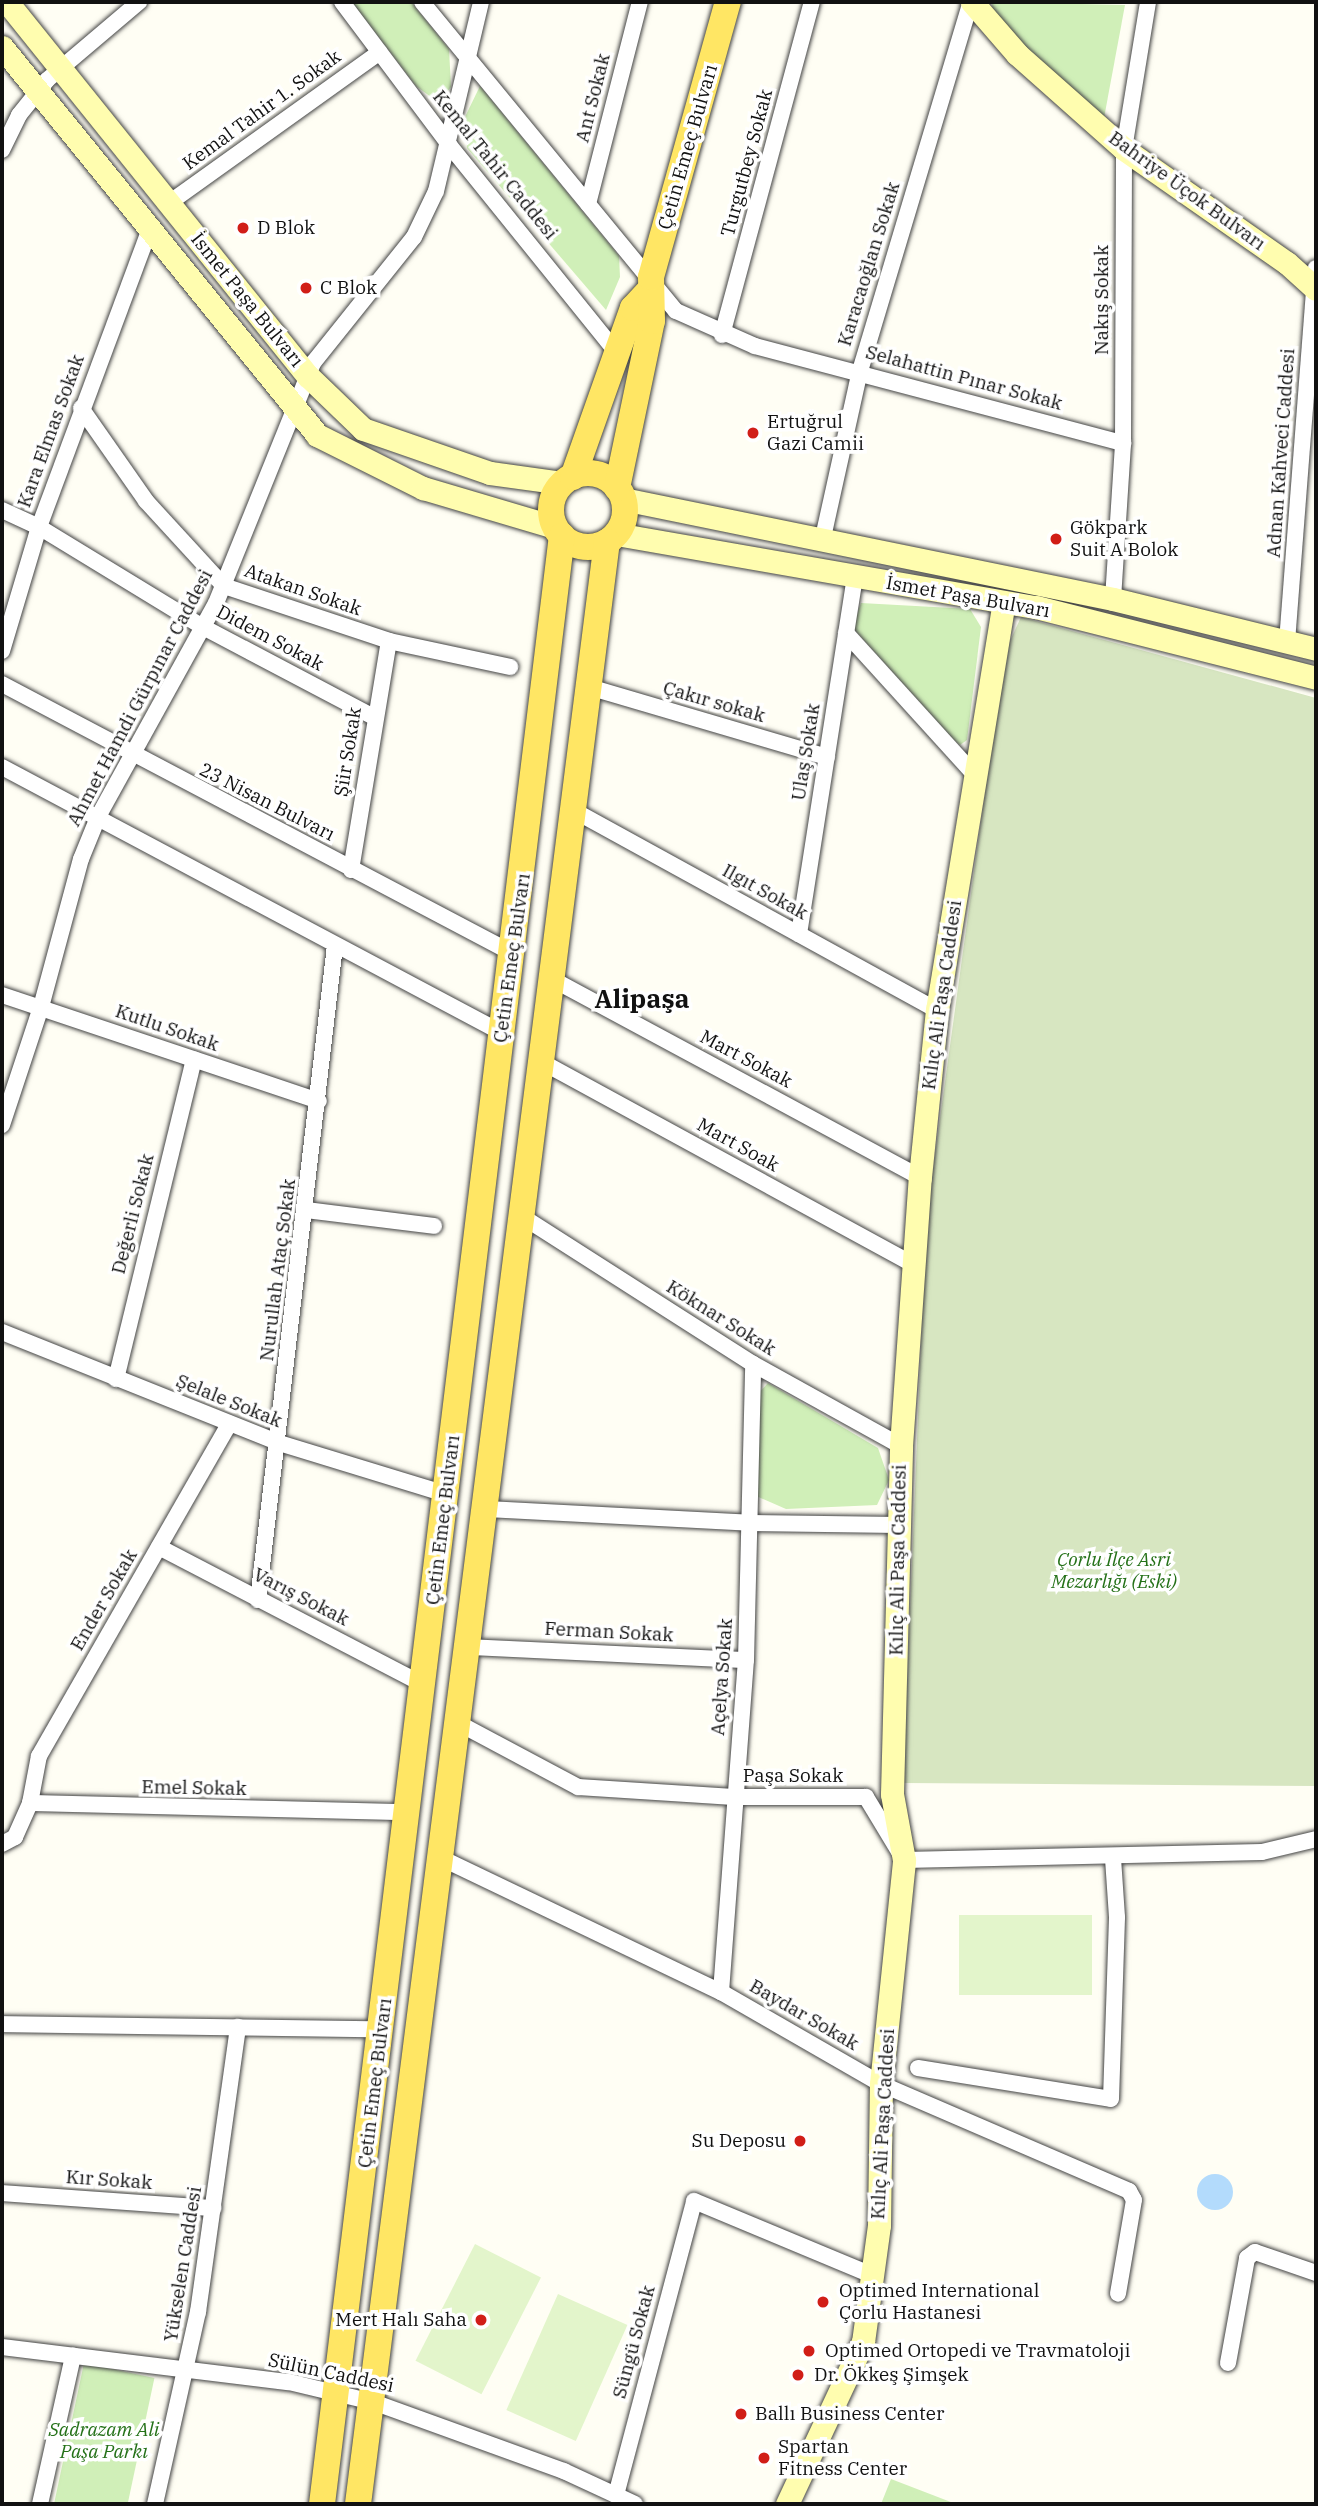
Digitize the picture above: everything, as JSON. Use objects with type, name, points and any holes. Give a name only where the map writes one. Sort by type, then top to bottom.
[{"type":"main road","name":"Çetin Emeç Bulvarı","points":[[620,493],[652,321],[650,285],[728,2]]},
{"type":"main road","name":"Çetin Emeç Bulvarı","points":[[568,480],[634,308],[650,285]]},
{"type":"main road","points":[[597,474],[620,493],[623,524],[611,538],[583,547],[559,532],[552,504],[568,480],[597,474]]},
{"type":"main road","name":"Çetin Emeç Bulvarı","points":[[322,2504],[409,1812],[502,1033],[514,954],[559,532]]},
{"type":"main road","name":"Çetin Emeç Bulvarı","points":[[358,2504],[443,1859],[573,810],[611,538]]},
{"type":"street","name":"İsmet Paşa Bulvarı","points":[[6,2],[308,376],[363,429],[490,473],[568,480]]},
{"type":"street","points":[[2,150],[19,115],[38,91],[60,68],[139,2]]},
{"type":"street","name":"Kemal Tahir Caddesi","points":[[342,2],[450,146],[617,353]]},
{"type":"street","points":[[422,2],[588,204],[650,285]]},
{"type":"street","name":"Ahmet Hamdi Gürpınar Caddesi","points":[[2,1125],[41,1007],[81,859],[99,815],[224,586],[281,447],[294,403],[313,363],[414,237],[436,191],[450,146],[481,2]]},
{"type":"street","name":"Ant Sokak","points":[[588,204],[640,2]]},
{"type":"street","name":"Turgutbey Sokak","points":[[722,335],[812,2]]},
{"type":"street","name":"Bahriye Üçok Bulvarı","points":[[971,2],[1017,54],[1124,149],[1316,282]]},
{"type":"street","name":"Karacaoğlan Sokak","points":[[822,542],[860,371],[971,2]]},
{"type":"street","name":"Nakış Sokak","points":[[1113,599],[1123,443],[1124,149],[1148,2]]},
{"type":"street","name":"İsmet Paşa Bulvarı","points":[[2,47],[294,403],[317,435],[424,488],[559,532]]},
{"type":"street","name":"Kemal Tahir 1. Sokak","points":[[169,203],[380,52]]},
{"type":"street","name":"Kara Elmas Sokak","points":[[2,651],[39,527],[150,228]]},
{"type":"street","name":"Adnan Kahveci Caddesi","points":[[1287,642],[1316,282]]},
{"type":"street","name":"Selahattin Pınar Sokak","points":[[650,285],[676,311],[722,335],[1123,443]]},
{"type":"street","name":"Atakan Sokak","points":[[81,408],[146,501],[224,586],[389,641],[510,667]]},
{"type":"street","name":"İsmet Paşa Bulvarı","points":[[620,493],[822,542],[1113,599],[1316,649]]},
{"type":"street","name":"Didem Sokak","points":[[2,510],[39,527],[203,627],[374,717]]},
{"type":"street","name":"İsmet Paşa Bulvarı","points":[[611,538],[1004,602],[1316,678]]},
{"type":"street","name":"Ulaş Sokak","points":[[799,934],[855,578]]},
{"type":"street","name":"Kılıç Ali Paşa Caddesi","points":[[786,2504],[863,2342],[878,2225],[881,2084],[904,1860],[892,1794],[901,1446],[920,1177],[937,1010],[1004,602]]},
{"type":"street","points":[[846,633],[974,774]]},
{"type":"street","name":"Şiir Sokak","points":[[351,870],[374,717],[389,641]]},
{"type":"street","name":"23 Nisan Bulvarı","points":[[2,684],[133,757],[514,954]]},
{"type":"street","name":"Çakır sokak","points":[[589,687],[827,757]]},
{"type":"street","points":[[2,767],[99,815],[335,946],[502,1033]]},
{"type":"street","name":"Ilgıt Sokak","points":[[573,810],[937,1010]]},
{"type":"street","name":"Nurullah Ataç Sokak","points":[[258,1600],[279,1443],[335,946]]},
{"type":"street","name":"Mart Sokak","points":[[552,979],[920,1177]]},
{"type":"street","name":"Kutlu Sokak","points":[[2,995],[319,1101]]},
{"type":"street","name":"Değerli Sokak","points":[[116,1379],[194,1059]]},
{"type":"street","name":"Mart Soak","points":[[542,1062],[914,1265]]},
{"type":"street","points":[[306,1209],[434,1226]]},
{"type":"street","name":"Köknar Sokak","points":[[523,1217],[753,1364],[901,1446]]},
{"type":"street","name":"Şelale Sokak","points":[[2,1332],[279,1443],[446,1494]]},
{"type":"street","name":"Açelya Sokak","points":[[721,1992],[746,1660],[753,1364]]},
{"type":"street","name":"Ender Sokak","points":[[30,1803],[39,1756],[229,1424]]},
{"type":"street","points":[[487,1509],[750,1523],[899,1525]]},
{"type":"street","name":"Varış Sokak","points":[[159,1546],[424,1685]]},
{"type":"street","name":"Ferman Sokak","points":[[469,1647],[746,1660]]},
{"type":"street","name":"Paşa Sokak","points":[[460,1724],[578,1787],[734,1797],[866,1797],[904,1860]]},
{"type":"street","points":[[2,1844],[15,1837],[30,1803]]},
{"type":"street","name":"Emel Sokak","points":[[30,1803],[409,1812]]},
{"type":"street","points":[[904,1860],[1113,1858],[1262,1852],[1316,1839]]},
{"type":"street","points":[[918,2068],[1111,2099],[1117,1917],[1113,1858]]},
{"type":"street","name":"Baydar Sokak","points":[[443,1859],[721,1992],[881,2084],[1129,2191],[1134,2200],[1118,2294]]},
{"type":"street","points":[[2,2024],[382,2029]]},
{"type":"street","name":"Yükselen Caddesi","points":[[155,2504],[187,2370],[238,2027]]},
{"type":"street","name":"Kır Sokak","points":[[2,2193],[213,2208]]},
{"type":"street","name":"Süngü Sokak","points":[[616,2495],[694,2201],[872,2275]]},
{"type":"street","points":[[1227,2363],[1247,2258],[1255,2252],[1316,2273]]},
{"type":"street","name":"Sülün Caddesi","points":[[2,2347],[289,2382],[373,2402],[564,2471],[635,2504]]},
{"type":"street","points":[[40,2504],[73,2356]]},
{"type":"green space","points":[[352,2],[411,2],[449,49],[451,87],[439,103],[416,86]]},
{"type":"green space","points":[[992,2],[1125,5],[1104,118],[993,19]]},
{"type":"green space","points":[[480,86],[619,256],[620,277],[606,310],[467,148],[464,119]]},
{"type":"green space","points":[[861,603],[970,609],[981,627],[967,740],[960,745],[953,739],[852,627]]},
{"type":"green space","name":"Çorlu İlçe Asri Mezarlığı (Eski)","points":[[1021,617],[1316,698],[1316,1786],[903,1783],[926,1220],[1004,654]]},
{"type":"green space","points":[[768,1383],[878,1448],[889,1480],[877,1505],[786,1509],[754,1495],[756,1396]]},
{"type":"green space","points":[[959,1915],[1092,1915],[1092,1995],[959,1995]]},
{"type":"green space","name":"Mert Halı Saha","points":[[475,2244],[541,2278],[481,2394],[416,2361]]},
{"type":"green space","points":[[558,2294],[627,2325],[576,2441],[506,2410]]},
{"type":"green space","name":"Sadrazam Ali Paşa Parkı","points":[[84,2363],[154,2378],[128,2504],[54,2504]]},
{"type":"green space","points":[[891,2479],[956,2504],[881,2504]]},
{"type":"water","points":[[1215,2174],[1228,2179],[1233,2192],[1228,2205],[1215,2210],[1202,2205],[1197,2192],[1202,2179]]},
{"type":"place","name":"D Blok","points":[[243,228]]},
{"type":"place","name":"C Blok","points":[[306,288]]},
{"type":"place","name":"Ertuğrul Gazi Camii","points":[[753,433]]},
{"type":"place","name":"Gökpark Suit A Bolok","points":[[1056,539]]},
{"type":"place","name":"Su Deposu","points":[[800,2141]]},
{"type":"place","name":"Optimed International Çorlu Hastanesi","points":[[823,2302]]},
{"type":"place","name":"Mert Halı Saha","points":[[481,2320]]},
{"type":"place","name":"Optimed Ortopedi ve Travmatoloji","points":[[809,2351]]},
{"type":"place","name":"Dr. Ökkeş Şimşek","points":[[798,2375]]},
{"type":"place","name":"Ballı Business Center","points":[[741,2414]]},
{"type":"place","name":"Spartan Fitness Center","points":[[764,2458]]},
{"type":"district","name":"Alipaşa","points":[[642,999]]}]
